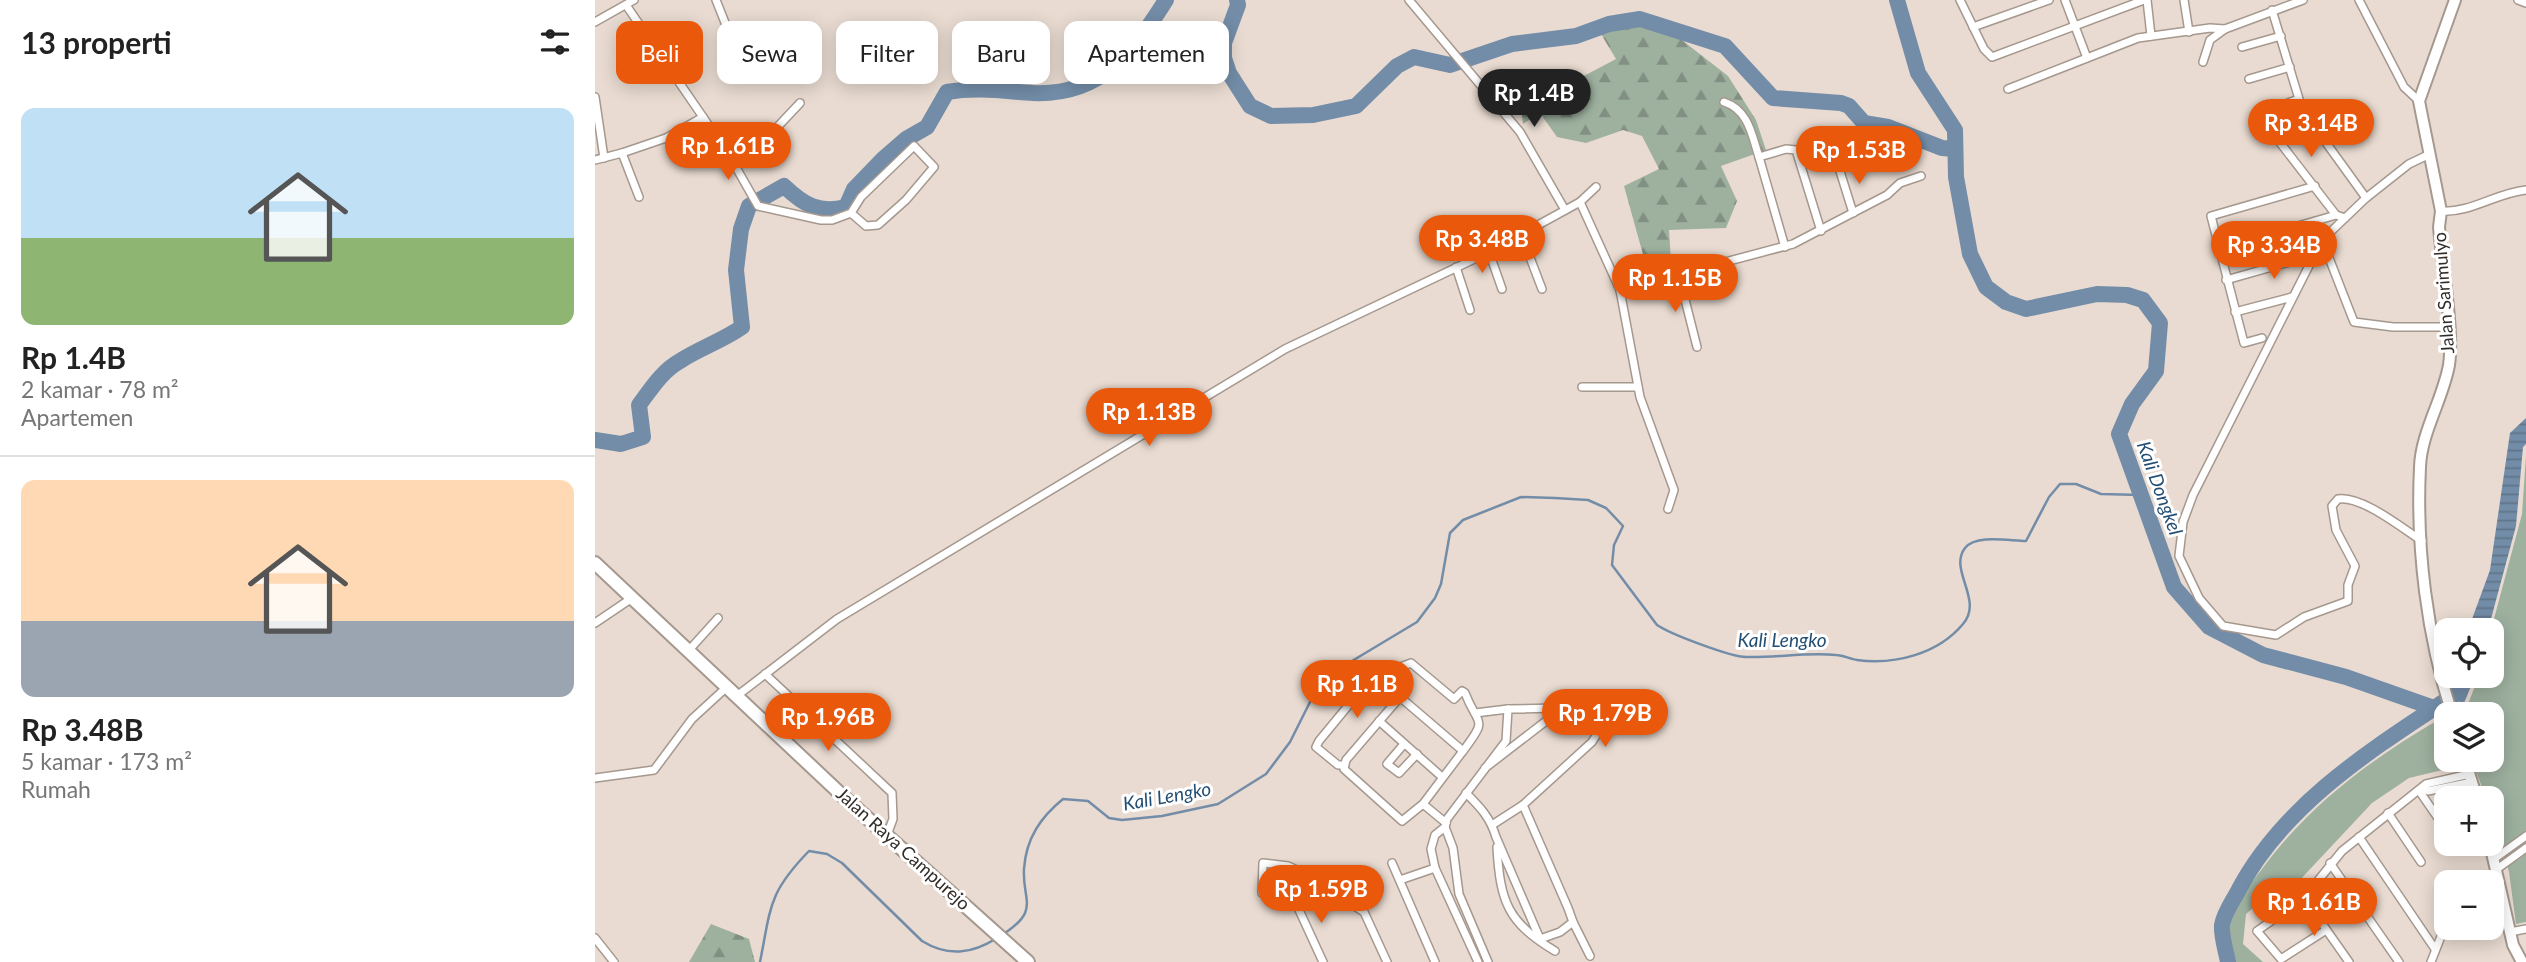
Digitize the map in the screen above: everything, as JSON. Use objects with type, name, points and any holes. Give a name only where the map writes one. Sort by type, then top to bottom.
[{"type":"main road","name":"Jalan Raya Campurejo","points":[[595,563],[887,835],[1028,962]]},
{"type":"street","points":[[595,22],[634,0]]},
{"type":"street","points":[[716,0],[724,21]]},
{"type":"street","points":[[1409,0],[1471,70],[1520,132],[1565,210]]},
{"type":"street","points":[[1960,0],[1984,49],[1992,57],[2145,0],[2151,36]]},
{"type":"street","points":[[1973,27],[2049,0]]},
{"type":"street","points":[[2065,0],[2087,58]]},
{"type":"street","points":[[2184,0],[2189,32]]},
{"type":"street","points":[[2203,62],[2210,40],[2225,29],[2303,0]]},
{"type":"street","points":[[2359,0],[2404,87],[2419,101],[2455,0]]},
{"type":"street","points":[[2518,0],[2526,3]]},
{"type":"street","points":[[626,5],[729,155],[758,206],[832,220],[851,214],[861,197],[914,145],[934,167],[906,200],[878,225],[866,226],[851,214]]},
{"type":"street","points":[[2272,10],[2299,99],[2260,113],[2261,118],[2336,215]]},
{"type":"street","points":[[2008,89],[2151,36],[2225,29]]},
{"type":"street","points":[[2242,47],[2281,36]]},
{"type":"street","points":[[2249,79],[2290,67]]},
{"type":"street","points":[[595,97],[604,158]]},
{"type":"street","points":[[2296,101],[2366,198]]},
{"type":"street","name":"Jalan Sarimulyo","points":[[2419,101],[2441,211],[2439,227],[2447,327],[2447,373],[2419,464],[2422,541],[2429,624],[2437,667],[2448,702]]},
{"type":"street","points":[[1724,102],[1735,107],[1746,119],[1785,247]]},
{"type":"street","points":[[729,155],[760,143],[800,103]]},
{"type":"street","points":[[595,160],[666,138],[703,117]]},
{"type":"street","points":[[1759,157],[1786,149],[1795,150],[1821,231]]},
{"type":"street","points":[[622,153],[639,197]]},
{"type":"street","points":[[2422,541],[2367,507],[2347,498],[2339,499],[2332,506],[2333,520],[2355,566],[2348,585],[2348,601],[2304,617],[2275,635],[2228,628],[2218,622],[2199,598],[2182,565],[2179,549],[2183,522],[2193,495],[2322,240],[2366,198],[2409,164],[2430,154]]},
{"type":"street","points":[[1839,168],[1853,213]]},
{"type":"street","points":[[1620,290],[1785,247],[1887,195],[1900,183],[1921,176]]},
{"type":"street","points":[[2262,338],[2244,342],[2211,216],[2315,186]]},
{"type":"street","points":[[738,695],[837,619],[1285,349],[1489,252],[1580,202],[1596,187]]},
{"type":"street","points":[[2441,211],[2458,212],[2512,191],[2526,190]]},
{"type":"street","points":[[1580,202],[1620,290],[1638,387],[1674,490],[1668,509]]},
{"type":"street","points":[[2219,249],[2336,215],[2345,218]]},
{"type":"street","points":[[1521,234],[1542,289]]},
{"type":"street","points":[[2322,240],[2354,322],[2359,325],[2393,327],[2447,327]]},
{"type":"street","points":[[1489,252],[1502,289]]},
{"type":"street","points":[[2226,280],[2314,255]]},
{"type":"street","points":[[1456,267],[1470,310]]},
{"type":"street","points":[[1679,275],[1697,347]]},
{"type":"street","points":[[2235,312],[2293,297]]},
{"type":"street","points":[[1581,387],[1638,387]]},
{"type":"street","points":[[595,623],[632,597]]},
{"type":"street","points":[[690,649],[718,618]]},
{"type":"street","points":[[1411,663],[1480,719],[1480,726],[1423,804],[1402,821],[1344,769],[1343,765],[1332,761],[1316,747],[1361,690],[1377,676],[1411,663]]},
{"type":"street","points":[[765,674],[892,793],[893,819],[887,835]]},
{"type":"street","points":[[1377,676],[1463,751]]},
{"type":"street","points":[[595,778],[654,770],[692,719],[728,686]]},
{"type":"street","points":[[1343,765],[1400,698]]},
{"type":"street","points":[[1473,711],[1581,708],[1595,723],[1597,734],[1592,743],[1524,805],[1492,825]]},
{"type":"street","points":[[1478,962],[1434,868],[1431,849],[1435,835],[1506,741],[1508,709]]},
{"type":"street","points":[[1485,768],[1523,741],[1558,709]]},
{"type":"street","points":[[1379,721],[1442,777]]},
{"type":"street","points":[[1506,741],[1523,741]]},
{"type":"street","points":[[1404,744],[1387,764],[1399,773],[1417,754]]},
{"type":"street","points":[[2469,772],[2473,786]]},
{"type":"street","points":[[2423,788],[2428,791],[2471,778]]},
{"type":"street","points":[[2326,930],[2281,960],[2257,929],[2304,898],[2330,863],[2388,813],[2423,788]]},
{"type":"street","points":[[2423,788],[2434,809]]},
{"type":"street","points":[[1466,793],[1490,818],[1540,939]]},
{"type":"street","points":[[1423,804],[1445,825],[1453,848],[1459,894],[1472,929],[1489,961]]},
{"type":"street","points":[[1524,805],[1590,956]]},
{"type":"street","points":[[2388,813],[2421,862]]},
{"type":"street","points":[[2495,864],[2526,836]]},
{"type":"street","points":[[2359,837],[2435,949]]},
{"type":"street","points":[[1497,839],[1505,903],[1516,923],[1555,951]]},
{"type":"street","points":[[2495,864],[2526,848]]},
{"type":"street","points":[[2493,856],[2510,932],[2522,962]]},
{"type":"street","points":[[1319,884],[1294,899],[1262,893],[1263,863],[1288,866],[1301,872],[1364,912],[1387,962]]},
{"type":"street","points":[[1392,863],[1435,962]]},
{"type":"street","points":[[2330,863],[2399,962]]},
{"type":"street","points":[[1400,880],[1434,868]]},
{"type":"street","points":[[1301,872],[1294,899],[1323,962]]},
{"type":"street","points":[[2304,898],[2349,962]]},
{"type":"street","points":[[1540,939],[1560,932],[1573,922]]},
{"type":"street","points":[[1463,931],[1472,929]]},
{"type":"street","points":[[2510,932],[2526,929]]},
{"type":"street","points":[[595,938],[614,962]]},
{"type":"street","points":[[2431,962],[2439,940]]},
{"type":"green space","points":[[1651,16],[1728,76],[1756,120],[1766,150],[1721,166],[1737,201],[1726,228],[1669,230],[1671,261],[1647,269],[1624,186],[1659,169],[1642,136],[1623,130],[1586,143],[1557,137],[1540,113],[1523,124],[1521,109],[1616,59],[1595,24]]},
{"type":"green space","points":[[2526,455],[2526,922],[2516,924],[2504,855],[2504,786],[2482,786],[2476,772],[2504,772],[2504,702],[2469,702],[2474,688],[2504,688],[2504,618],[2494,618],[2522,514]]},
{"type":"green space","points":[[2434,722],[2434,772],[2409,778],[2372,803],[2283,898],[2265,898],[2246,914],[2243,944],[2263,962],[2232,962],[2231,920],[2250,885],[2280,846],[2320,804],[2388,751]]},
{"type":"green space","points":[[711,924],[749,939],[755,962],[689,962]]},
{"type":"water","points":[[2526,418],[2526,444],[2523,447],[2516,526],[2491,618],[2472,618],[2490,570],[2510,433]]},
{"type":"water","points":[[2454,688],[2470,688],[2464,702],[2460,702]]},
{"type":"waterway","points":[[595,440],[621,444],[643,437],[639,405],[662,375],[688,356],[742,327],[736,270],[741,229],[749,206],[784,186],[812,206],[828,209],[846,207],[854,189],[883,159],[906,139],[927,127],[947,92],[979,90],[1033,93],[1057,92],[1078,87],[1097,79],[1128,53],[1166,0]]},
{"type":"waterway","points":[[1237,0],[1238,5],[1224,43],[1224,58],[1229,73],[1250,106],[1271,116],[1313,115],[1356,106],[1397,66],[1414,57],[1450,65],[1512,44],[1576,36],[1609,24],[1640,19],[1725,46],[1773,98],[1841,103],[1849,106],[1864,123],[1888,127],[1942,148],[1955,149]]},
{"type":"waterway","name":"Kali Dongkel","points":[[1897,0],[1918,73],[1955,130],[1956,177],[1970,254],[1986,287],[2006,302],[2026,309],[2097,294],[2127,295],[2143,300],[2160,323],[2156,371],[2132,404],[2119,434],[2174,587],[2209,627],[2263,655],[2346,677],[2434,708]]},
{"type":"waterway","name":"Kali Lengko","points":[[1002,935],[1022,919],[1026,912],[1024,869],[1031,838],[1048,813],[1063,799],[1088,801],[1109,818],[1122,820],[1162,816],[1218,804],[1266,774],[1290,742],[1311,700],[1342,667],[1417,622],[1435,598],[1441,584],[1450,533],[1463,520],[1521,497],[1588,500],[1606,508],[1623,526],[1614,545],[1612,565],[1657,625],[1664,629],[1738,656],[1825,654],[1857,660],[1886,661],[1928,650],[1941,643],[1963,624],[1970,605],[1960,566],[1965,548],[1985,540],[2026,541],[2049,497],[2060,484],[2076,484],[2101,494],[2141,495]]},
{"type":"waterway","points":[[2228,962],[2222,929],[2225,916],[2258,859],[2281,829],[2336,778],[2461,688]]},
{"type":"waterway","name":"Kali Lengko","points":[[760,962],[778,890],[809,851],[827,854],[842,863],[922,941],[932,946],[941,950],[969,950],[997,938]]}]
